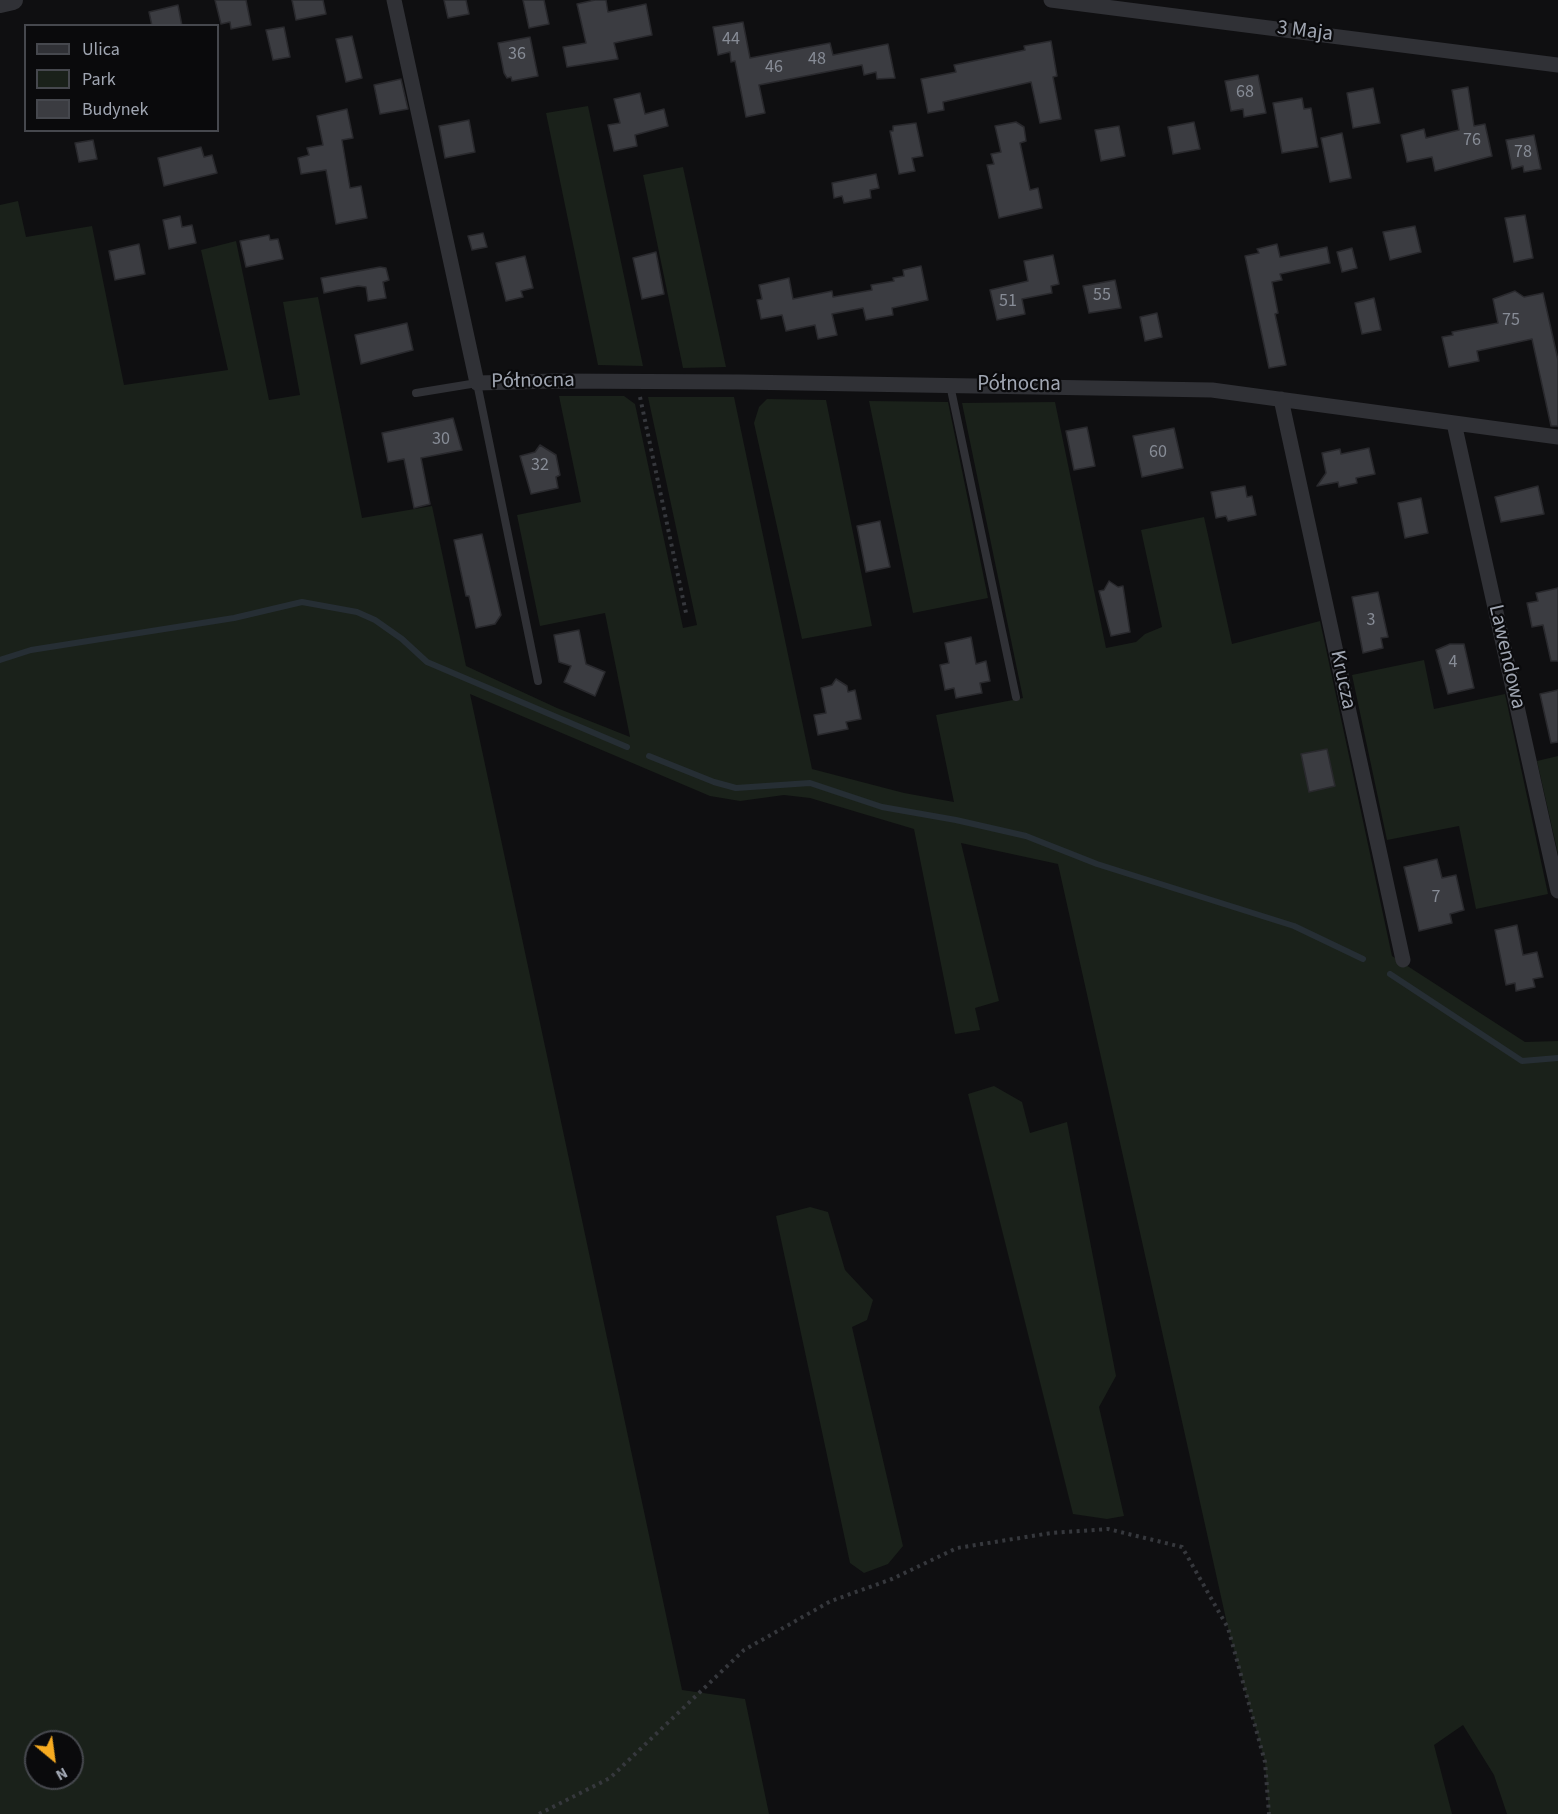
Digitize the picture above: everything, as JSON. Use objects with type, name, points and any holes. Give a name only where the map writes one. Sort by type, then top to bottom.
[{"type":"street","points":[[0,3],[13,0]]},
{"type":"street","name":"Północna","points":[[394,0],[477,383],[637,382],[1212,390],[1558,437]]},
{"type":"street","name":"3 Maja","points":[[1052,0],[1558,65]]},
{"type":"street","name":"Krucza","points":[[1281,399],[1403,960]]},
{"type":"street","name":"Lawendowa","points":[[1454,423],[1558,891]]},
{"type":"lane","name":"Północna","points":[[416,393],[477,383]]},
{"type":"lane","points":[[477,383],[538,681]]},
{"type":"lane","points":[[950,385],[1016,697]]},
{"type":"path","points":[[637,382],[686,613]]},
{"type":"path","points":[[539,1814],[610,1778],[744,1650],[831,1601],[892,1579],[957,1548],[1051,1533],[1108,1529],[1182,1547],[1188,1557],[1228,1628],[1265,1762],[1269,1814]]},
{"type":"green space","points":[[588,106],[643,366],[598,365],[546,113]]},
{"type":"green space","points":[[683,167],[726,367],[683,368],[643,175]]},
{"type":"green space","points":[[18,201],[26,237],[92,226],[124,385],[228,370],[201,250],[236,241],[269,400],[300,395],[283,302],[318,297],[362,518],[432,506],[466,666],[557,708],[630,737],[605,613],[540,626],[517,515],[581,502],[559,396],[624,396],[635,404],[683,628],[697,625],[648,397],[734,397],[812,769],[904,793],[954,802],[936,715],[1023,698],[962,403],[1055,402],[1106,648],[1136,642],[1145,634],[1162,627],[1141,530],[1204,517],[1232,644],[1320,621],[1392,956],[1525,1042],[1558,1041],[1558,1814],[1507,1814],[1494,1775],[1463,1725],[1434,1745],[1452,1814],[1269,1814],[1265,1762],[1228,1628],[1058,864],[961,843],[999,1001],[975,1008],[980,1030],[955,1034],[914,829],[810,798],[784,795],[740,801],[710,796],[470,694],[682,1690],[745,1699],[769,1814],[0,1814],[0,205]]},
{"type":"green space","points":[[767,399],[826,400],[872,626],[802,639],[754,423],[759,407]]},
{"type":"green space","points":[[869,401],[948,402],[988,598],[913,613]]},
{"type":"green space","points":[[1424,660],[1434,709],[1505,694],[1548,894],[1476,909],[1459,826],[1387,840],[1352,675]]},
{"type":"green space","points":[[1558,756],[1558,854],[1537,761]]},
{"type":"green space","points":[[994,1086],[1022,1102],[1030,1133],[1067,1122],[1116,1376],[1099,1407],[1124,1516],[1107,1519],[1073,1514],[968,1094]]},
{"type":"green space","points":[[810,1207],[828,1212],[845,1270],[873,1300],[867,1320],[852,1327],[903,1546],[888,1564],[864,1573],[850,1563],[776,1216]]},
{"type":"building","points":[[215,0],[246,0],[251,25],[231,29],[230,22],[221,24]]},
{"type":"building","points":[[292,0],[323,0],[326,14],[296,20]]},
{"type":"building","points":[[444,0],[466,0],[469,14],[448,18]]},
{"type":"building","points":[[523,0],[544,0],[549,24],[529,28]]},
{"type":"building","points":[[606,0],[608,12],[646,4],[652,35],[614,43],[618,59],[567,67],[563,47],[586,43],[577,4]]},
{"type":"building","points":[[178,5],[182,24],[152,24],[149,12]]},
{"type":"building","points":[[743,22],[750,58],[830,43],[833,55],[888,44],[895,78],[877,79],[876,72],[864,75],[862,65],[759,85],[765,113],[746,117],[735,61],[731,62],[730,52],[718,55],[713,27]]},
{"type":"building","points":[[284,27],[290,57],[273,60],[266,30]]},
{"type":"building","points":[[352,36],[362,78],[346,82],[336,39]]},
{"type":"building","points":[[530,37],[538,76],[512,81],[511,77],[507,78],[504,73],[498,43]]},
{"type":"building","points":[[1051,41],[1057,76],[1053,77],[1061,119],[1040,123],[1031,82],[943,102],[944,110],[928,113],[921,79],[956,72],[954,65],[1025,50],[1024,46]]},
{"type":"building","points":[[1258,75],[1266,113],[1244,117],[1243,109],[1231,111],[1225,81]]},
{"type":"building","points":[[401,79],[408,109],[380,114],[374,85]]},
{"type":"building","points":[[1468,87],[1474,126],[1485,124],[1492,156],[1435,171],[1432,157],[1407,162],[1401,135],[1424,129],[1426,138],[1459,130],[1452,90]]},
{"type":"building","points":[[1373,88],[1380,123],[1353,128],[1347,93]]},
{"type":"building","points":[[640,93],[645,114],[664,109],[668,126],[635,135],[637,146],[614,151],[608,125],[620,123],[614,99]]},
{"type":"building","points":[[1302,98],[1304,109],[1311,108],[1318,147],[1282,153],[1273,103]]},
{"type":"building","points":[[347,109],[353,138],[342,140],[350,188],[361,186],[367,218],[336,224],[326,170],[301,174],[298,158],[309,155],[307,148],[323,145],[317,116]]},
{"type":"building","points":[[469,120],[475,152],[445,158],[439,126]]},
{"type":"building","points":[[1016,122],[1024,127],[1026,141],[1020,143],[1030,190],[1038,188],[1042,208],[999,218],[987,165],[994,164],[991,154],[1001,152],[995,126]]},
{"type":"building","points":[[1194,122],[1200,149],[1173,154],[1168,127]]},
{"type":"building","points":[[916,123],[923,156],[912,158],[915,171],[899,174],[890,131],[893,131],[893,126]]},
{"type":"building","points":[[1119,126],[1125,156],[1101,161],[1095,130]]},
{"type":"building","points":[[1342,133],[1351,178],[1330,182],[1321,138]]},
{"type":"building","points":[[1534,135],[1541,169],[1524,172],[1523,166],[1512,169],[1506,140]]},
{"type":"building","points":[[93,140],[97,159],[79,162],[75,143]]},
{"type":"building","points":[[201,147],[204,157],[212,155],[217,173],[164,186],[158,158]]},
{"type":"building","points":[[876,174],[879,188],[870,190],[871,198],[844,203],[842,196],[834,198],[832,183]]},
{"type":"building","points":[[1525,215],[1533,258],[1514,262],[1505,218]]},
{"type":"building","points":[[180,216],[182,227],[192,225],[196,243],[169,249],[163,220]]},
{"type":"building","points":[[1415,226],[1421,252],[1390,260],[1383,232]]},
{"type":"building","points":[[483,233],[487,247],[472,250],[468,236]]},
{"type":"building","points":[[269,235],[270,240],[278,239],[283,259],[246,267],[240,241]]},
{"type":"building","points":[[139,244],[145,274],[115,280],[109,251]]},
{"type":"building","points":[[1277,244],[1280,257],[1327,247],[1330,263],[1280,274],[1282,280],[1272,282],[1278,313],[1275,314],[1286,365],[1269,368],[1245,256],[1259,253],[1257,249]]},
{"type":"building","points":[[1352,248],[1357,268],[1342,272],[1337,252]]},
{"type":"building","points":[[656,252],[664,294],[642,299],[633,258]]},
{"type":"building","points":[[1053,255],[1059,284],[1051,286],[1052,293],[1022,299],[1025,314],[997,320],[990,290],[1028,281],[1024,261]]},
{"type":"building","points":[[525,256],[533,288],[521,291],[523,297],[506,301],[496,263]]},
{"type":"building","points":[[921,266],[928,300],[892,308],[893,315],[866,320],[863,308],[832,314],[837,335],[818,339],[815,325],[786,331],[782,315],[761,319],[757,300],[762,299],[759,285],[789,278],[793,299],[832,291],[833,297],[872,290],[871,285],[894,281],[893,278],[904,276],[903,270]]},
{"type":"building","points":[[380,267],[386,268],[389,280],[383,282],[386,298],[368,301],[366,287],[358,286],[324,293],[321,278]]},
{"type":"building","points":[[1115,280],[1121,308],[1089,313],[1083,286]]},
{"type":"building","points":[[1515,291],[1524,297],[1543,293],[1558,360],[1558,426],[1551,426],[1532,339],[1477,351],[1479,361],[1449,367],[1442,337],[1453,335],[1452,332],[1498,323],[1493,299]]},
{"type":"building","points":[[1374,298],[1381,330],[1362,334],[1355,303]]},
{"type":"building","points":[[1157,313],[1162,337],[1145,341],[1140,317]]},
{"type":"building","points":[[407,323],[413,350],[361,364],[355,335]]},
{"type":"building","points":[[453,418],[462,450],[421,458],[430,504],[414,508],[404,459],[388,462],[382,433]]},
{"type":"building","points":[[1087,427],[1095,466],[1074,470],[1066,431]]},
{"type":"building","points":[[1174,428],[1183,468],[1142,477],[1133,436]]},
{"type":"building","points":[[540,445],[556,455],[560,475],[556,477],[558,488],[531,494],[520,456],[535,452]]},
{"type":"building","points":[[1369,448],[1375,474],[1356,478],[1357,483],[1339,487],[1338,482],[1317,486],[1326,473],[1322,453],[1340,449],[1341,454]]},
{"type":"building","points":[[1245,486],[1247,497],[1252,496],[1256,515],[1228,521],[1226,516],[1216,518],[1211,492]]},
{"type":"building","points":[[1538,486],[1544,514],[1501,522],[1495,497]]},
{"type":"building","points":[[1421,498],[1428,533],[1405,538],[1398,503]]},
{"type":"building","points":[[880,521],[890,567],[866,572],[857,526]]},
{"type":"building","points":[[482,534],[501,615],[495,624],[476,628],[469,596],[466,596],[454,540]]},
{"type":"building","points":[[1109,581],[1118,587],[1123,586],[1130,632],[1111,636],[1099,591],[1104,590]]},
{"type":"building","points":[[1558,588],[1558,661],[1551,661],[1543,625],[1532,627],[1527,603],[1538,601],[1536,593]]},
{"type":"building","points":[[1378,592],[1388,637],[1381,638],[1383,648],[1363,653],[1352,597]]},
{"type":"building","points":[[579,630],[586,664],[605,672],[595,696],[564,682],[571,666],[559,662],[554,635]]},
{"type":"building","points":[[971,637],[976,664],[986,661],[990,681],[980,683],[982,693],[956,698],[954,688],[945,690],[940,665],[949,663],[945,643]]},
{"type":"building","points":[[1450,644],[1464,644],[1474,688],[1448,694],[1436,650]]},
{"type":"building","points":[[836,679],[847,686],[848,692],[855,690],[861,719],[846,722],[848,729],[818,735],[814,715],[826,713],[821,688],[832,685]]},
{"type":"building","points":[[1558,690],[1558,742],[1551,743],[1540,694]]},
{"type":"building","points":[[1327,749],[1335,786],[1309,792],[1301,754]]},
{"type":"building","points":[[1437,859],[1442,878],[1456,875],[1464,910],[1450,914],[1452,923],[1419,931],[1404,867]]},
{"type":"building","points":[[1517,925],[1523,955],[1537,952],[1543,977],[1533,979],[1535,987],[1516,991],[1515,983],[1506,985],[1495,930]]},
{"type":"waterway","points":[[0,660],[31,650],[234,618],[302,602],[357,612],[375,620],[402,639],[427,662],[627,747]]},
{"type":"waterway","points":[[649,756],[714,782],[736,788],[810,783],[882,807],[956,820],[1026,836],[1097,864],[1294,926],[1363,959]]},
{"type":"waterway","points":[[1390,974],[1522,1061],[1558,1058]]}]
